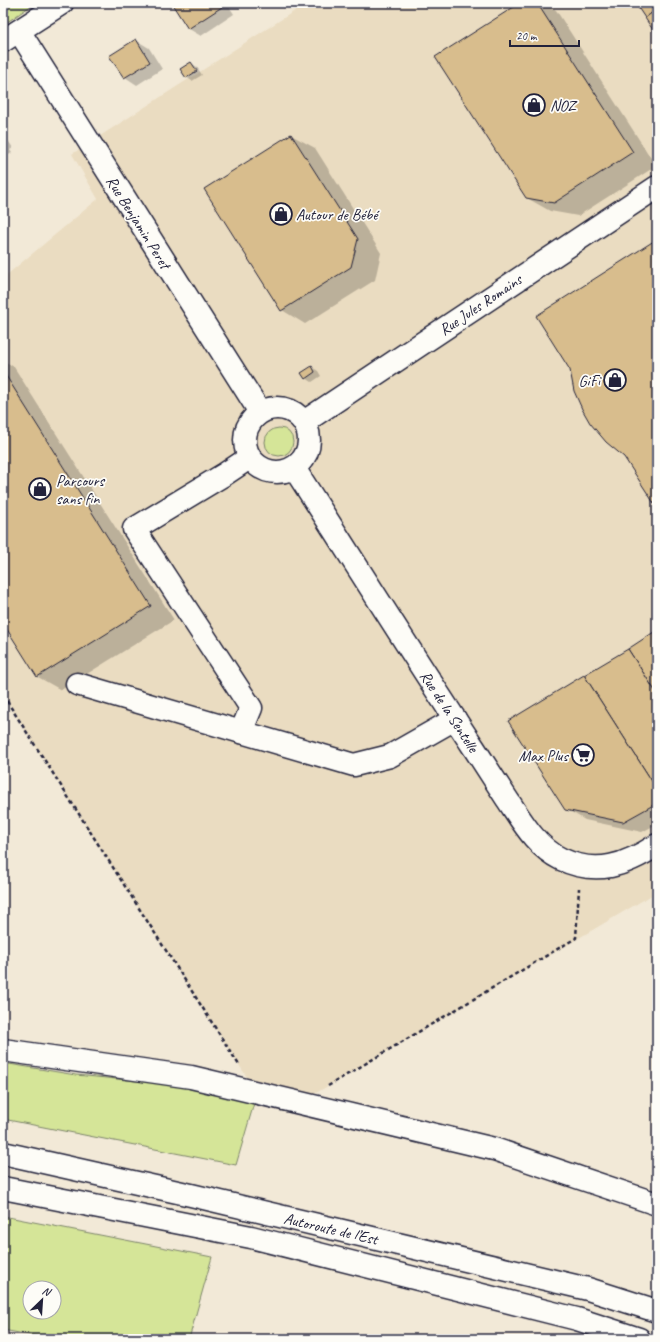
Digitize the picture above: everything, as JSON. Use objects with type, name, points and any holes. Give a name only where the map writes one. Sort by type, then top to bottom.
[{"type":"main road","points":[[11,36],[62,3]]},
{"type":"main road","name":"Rue Benjamin Peret","points":[[11,36],[260,412]]},
{"type":"main road","name":"Rue Jules Romains","points":[[304,422],[657,187]]},
{"type":"main road","points":[[274,408],[288,410],[297,415],[304,422],[309,436],[308,452],[294,468],[285,472],[275,473],[256,465],[249,458],[245,448],[244,438],[246,428],[252,419],[260,412],[274,408]]},
{"type":"main road","points":[[241,732],[251,708],[134,529],[249,458]]},
{"type":"main road","name":"Rue de la Sentelle","points":[[294,468],[526,828],[542,846],[560,859],[578,866],[597,868],[616,864],[638,856],[657,844]]},
{"type":"main road","points":[[77,684],[354,765],[390,756],[455,719]]},
{"type":"main road","points":[[3,1050],[191,1077],[494,1149],[657,1204]]},
{"type":"main road","name":"Autoroute de l’Est","points":[[3,1153],[191,1195],[581,1287],[657,1311]]},
{"type":"main road","name":"Autoroute de l’Est","points":[[3,1188],[251,1237],[577,1319],[639,1339]]},
{"type":"path","points":[[3,695],[257,1093]]},
{"type":"path","points":[[299,1103],[576,938],[580,894],[578,866]]},
{"type":"shaded area","points":[[307,3],[657,3],[657,892],[299,1103],[257,1093],[3,695],[3,278],[98,199],[72,154]]},
{"type":"green space","points":[[3,3],[35,3],[3,25]]},
{"type":"green space","points":[[279,428],[289,432],[293,442],[289,452],[279,456],[269,452],[265,442],[269,432]]},
{"type":"green space","points":[[3,1063],[76,1075],[257,1093],[236,1165],[3,1119]]},
{"type":"green space","points":[[3,1216],[212,1257],[189,1339],[51,1339],[3,1330]]},
{"type":"building","points":[[220,3],[222,7],[188,29],[172,4]]},
{"type":"building","name":"NOZ","points":[[520,3],[537,3],[633,152],[554,203],[526,198],[435,57]]},
{"type":"building","points":[[635,3],[657,3],[657,9],[645,18]]},
{"type":"building","points":[[657,9],[657,36],[645,18]]},
{"type":"building","points":[[136,39],[150,62],[124,78],[109,56]]},
{"type":"building","points":[[191,62],[197,71],[186,78],[180,69]]},
{"type":"building","name":"Autour de Bébé","points":[[291,134],[358,239],[351,267],[281,311],[204,189]]},
{"type":"building","name":"GiFi","points":[[657,239],[657,508],[624,457],[606,442],[590,423],[574,391],[570,370],[536,316]]},
{"type":"building","points":[[312,366],[315,372],[305,379],[301,373]]},
{"type":"building","name":"Parcours sans fin","points":[[3,371],[151,606],[37,677],[3,623]]},
{"type":"building","points":[[657,630],[657,694],[628,649]]},
{"type":"building","points":[[628,649],[657,694],[657,789],[584,675]]},
{"type":"building","name":"Max Plus","points":[[584,675],[657,789],[657,803],[623,822],[565,810],[508,721]]},
{"type":"place","name":"NOZ","points":[[534,105]]},
{"type":"place","name":"Autour de Bébé","points":[[281,214]]},
{"type":"place","name":"GiFi","points":[[615,380]]},
{"type":"place","name":"Parcours sans fin","points":[[40,489]]},
{"type":"place","name":"Max Plus","points":[[583,755]]}]
